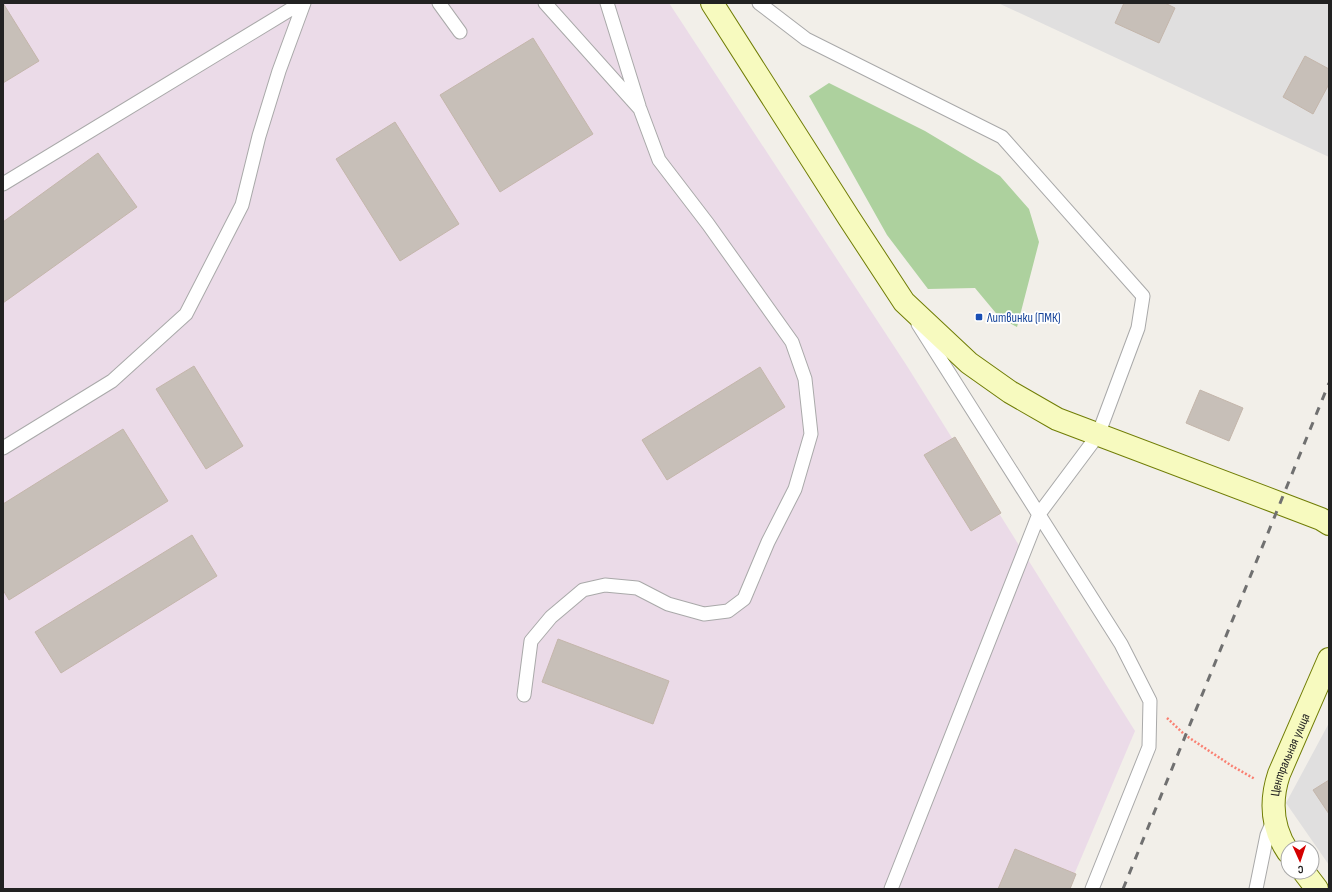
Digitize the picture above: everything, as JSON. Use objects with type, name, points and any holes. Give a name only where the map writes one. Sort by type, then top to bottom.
[{"type":"street","points":[[712,3],[848,218],[904,302],[969,363],[1010,392],[1050,415],[1098,435],[1321,519],[1329,524]]},
{"type":"street","name":"Центральная улица","points":[[1281,840],[1274,814],[1274,794],[1279,774],[1329,659]]},
{"type":"street","points":[[1310,880],[1317,889]]},
{"type":"lane","points":[[3,184],[301,3]]},
{"type":"lane","points":[[3,448],[112,381],[186,314],[242,205],[259,136],[279,72],[304,3]]},
{"type":"lane","points":[[439,3],[460,32]]},
{"type":"lane","points":[[545,3],[640,109]]},
{"type":"lane","points":[[524,695],[531,641],[551,617],[583,590],[605,585],[637,588],[668,604],[704,614],[728,611],[744,599],[768,542],[795,489],[811,434],[805,379],[792,342],[708,224],[659,160],[640,109],[608,3]]},
{"type":"lane","points":[[759,3],[806,39],[1002,137],[1143,296],[1138,328],[1098,435],[1039,514],[891,889]]},
{"type":"lane","points":[[904,302],[1121,644],[1150,701],[1150,747],[1092,889]]},
{"type":"lane","points":[[1256,889],[1267,835],[1274,814]]},
{"type":"path","points":[[1150,701],[1185,735],[1232,766],[1254,778],[1274,814]]},
{"type":"shaded area","points":[[3,3],[669,3],[907,366],[1135,731],[1068,889],[3,889]]},
{"type":"shaded area","points":[[998,3],[1329,3],[1329,157]]},
{"type":"shaded area","points":[[1329,723],[1329,865],[1320,852],[1320,840],[1312,840],[1286,803]]},
{"type":"green space","points":[[829,83],[925,131],[1000,176],[1029,209],[1039,242],[1017,327],[1000,318],[975,288],[928,289],[887,235],[809,96]]},
{"type":"building","points":[[3,3],[39,61],[3,83]]},
{"type":"building","points":[[1124,3],[1165,3],[1175,8],[1159,43],[1115,23]]},
{"type":"building","points":[[533,38],[593,134],[500,192],[440,95]]},
{"type":"building","points":[[1305,56],[1329,69],[1329,84],[1313,114],[1283,97]]},
{"type":"building","points":[[395,122],[459,224],[400,261],[336,159]]},
{"type":"building","points":[[98,153],[137,207],[3,303],[3,222]]},
{"type":"building","points":[[194,366],[243,446],[206,469],[156,389]]},
{"type":"building","points":[[760,367],[785,407],[667,480],[642,440]]},
{"type":"building","points":[[1200,390],[1243,408],[1229,441],[1186,423]]},
{"type":"building","points":[[123,429],[168,501],[9,600],[3,590],[3,504]]},
{"type":"building","points":[[955,437],[1001,513],[971,531],[924,455]]},
{"type":"building","points":[[192,535],[217,576],[61,673],[35,632]]},
{"type":"building","points":[[558,639],[669,681],[653,724],[542,682]]},
{"type":"building","points":[[1329,780],[1329,814],[1313,790]]},
{"type":"building","points":[[1015,849],[1076,874],[1070,889],[998,889]]},
{"type":"railway","points":[[1123,889],[1329,383]]},
{"type":"place","name":"Литвинки (ПМК)","points":[[979,317]]}]
